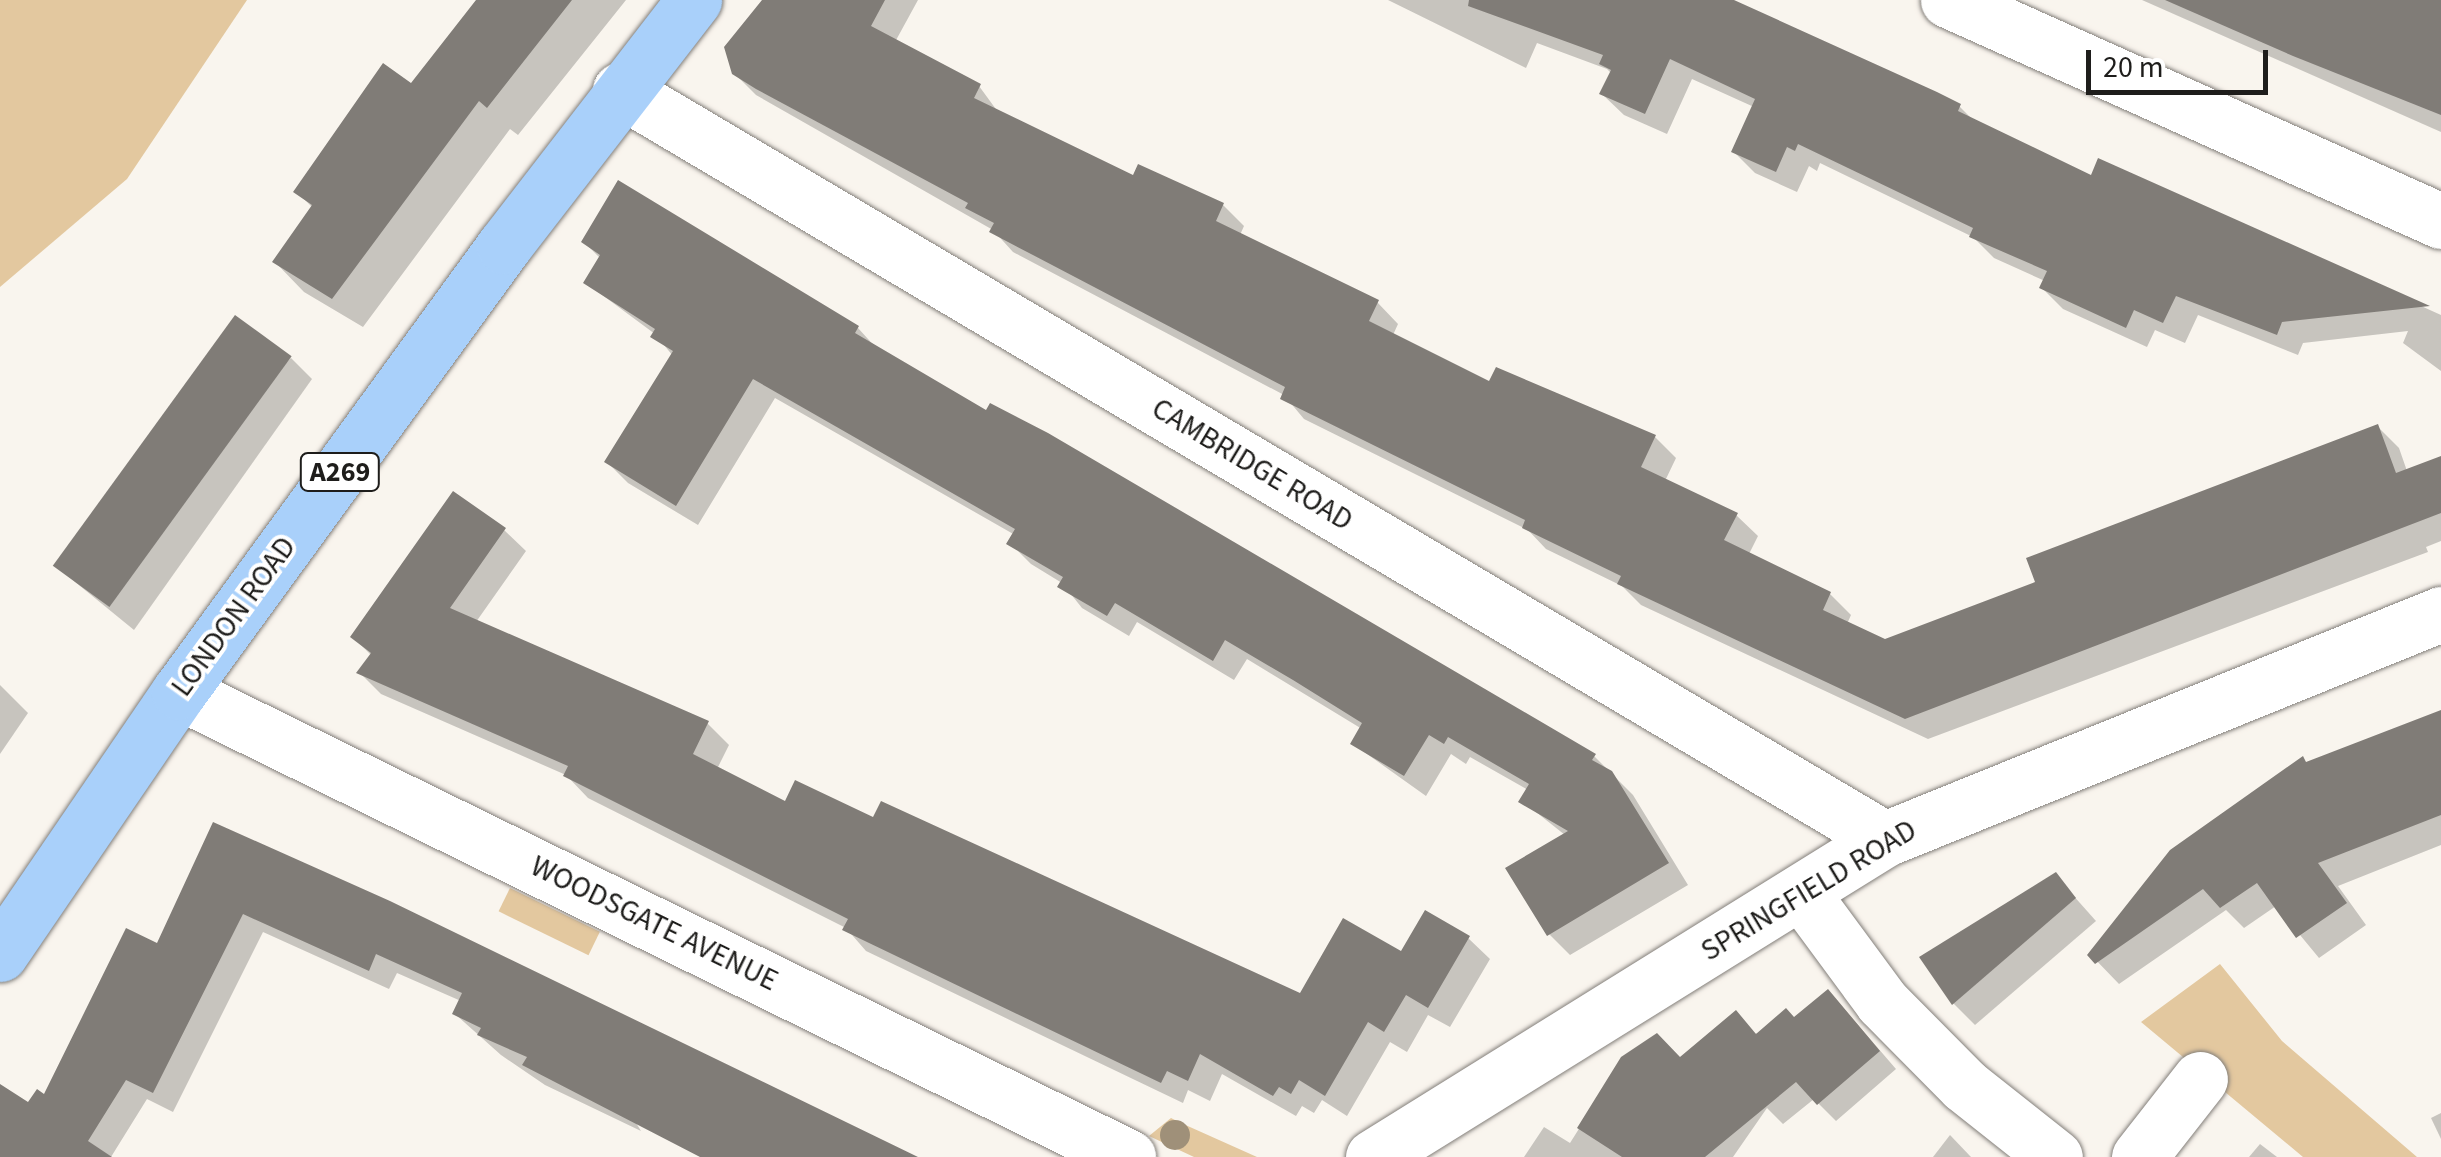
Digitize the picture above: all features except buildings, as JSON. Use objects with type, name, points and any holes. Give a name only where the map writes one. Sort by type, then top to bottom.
[{"type":"main road","name":"LONDON ROAD","points":[[0,954],[180,692],[620,90],[694,0]]},
{"type":"street","points":[[1948,0],[2441,221]]},
{"type":"street","name":"CAMBRIDGE ROAD","points":[[620,90],[1885,839]]},
{"type":"street","name":"SPRINGFIELD ROAD","points":[[1373,1157],[1885,839],[2441,614]]},
{"type":"street","name":"WOODSGATE AVENUE","points":[[180,692],[1128,1157]]},
{"type":"street","points":[[1802,892],[1882,1002],[1964,1085],[2055,1157]]},
{"type":"street","points":[[2139,1157],[2200,1079]]},
{"type":"shaded area","points":[[0,0],[247,0],[127,179],[0,287]]},
{"type":"shaded area","points":[[510,888],[600,932],[588,955],[499,911]]},
{"type":"shaded area","points":[[2220,964],[2282,1041],[2417,1157],[2303,1157],[2141,1022]]},
{"type":"shaded area","points":[[1171,1118],[1257,1157],[1194,1157],[1149,1136]]}]
